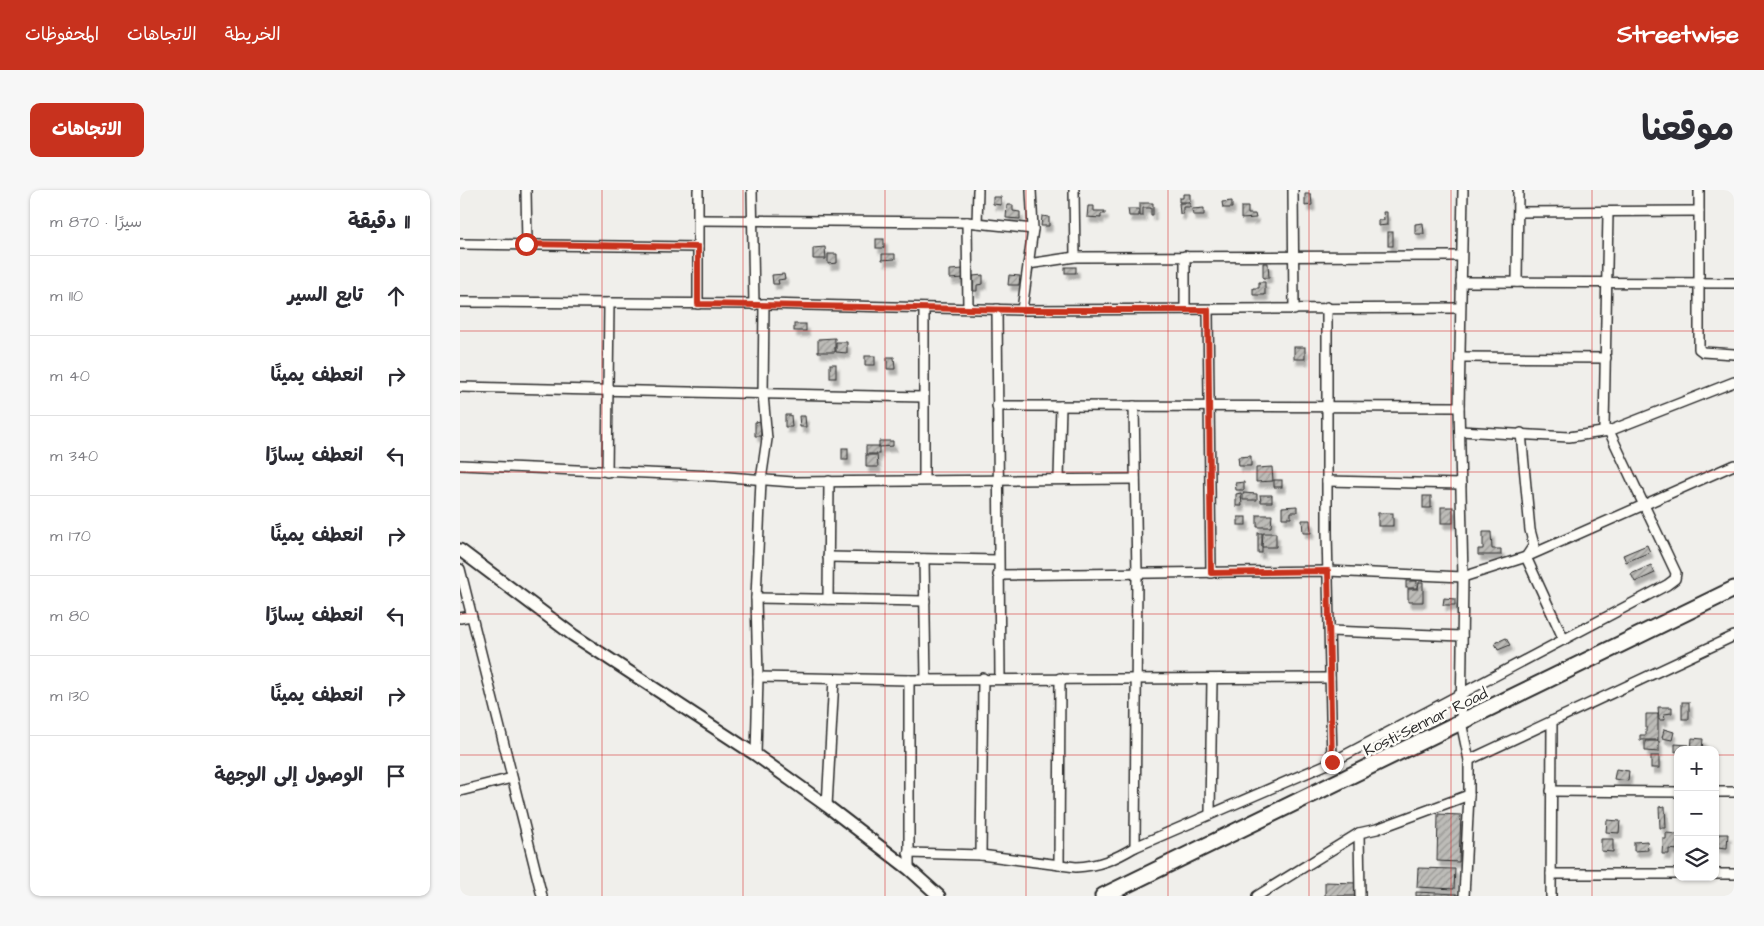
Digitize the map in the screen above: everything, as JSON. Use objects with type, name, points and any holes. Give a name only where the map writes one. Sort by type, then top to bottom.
[{"type":"highway","name":"Kosti-Sennar Road","points":[[1103,896],[1734,589]]},
{"type":"street","points":[[526,190],[526,244]]},
{"type":"street","points":[[698,190],[698,304]]},
{"type":"street","points":[[752,190],[754,305]]},
{"type":"street","points":[[968,308],[972,223],[978,190]]},
{"type":"street","points":[[1022,310],[1033,229],[1031,190]]},
{"type":"street","points":[[1074,190],[1075,256]]},
{"type":"street","points":[[1293,190],[1294,310]]},
{"type":"street","points":[[1463,190],[1459,408],[1463,577],[1461,722],[1469,760],[1464,896]]},
{"type":"street","points":[[1517,282],[1518,190]]},
{"type":"street","points":[[1699,190],[1699,349],[1703,352],[1734,354]]},
{"type":"street","points":[[1518,212],[1699,211]]},
{"type":"street","points":[[908,853],[981,855],[1076,867],[1101,864],[1134,847],[1332,762],[1676,579],[1676,573],[1644,503],[1609,431],[1604,428],[1608,213]]},
{"type":"street","points":[[698,220],[972,223],[1033,229]]},
{"type":"street","points":[[460,244],[698,247]]},
{"type":"street","points":[[1028,264],[1075,256],[1461,256]]},
{"type":"street","points":[[1185,256],[1185,310]]},
{"type":"street","points":[[1461,282],[1734,282]]},
{"type":"street","points":[[460,302],[764,304],[997,310],[1294,310],[1327,307],[1460,308]]},
{"type":"street","points":[[607,472],[609,304]]},
{"type":"street","points":[[756,755],[758,677],[756,598],[761,480],[767,438],[763,395],[764,304]]},
{"type":"street","points":[[1327,307],[1326,405],[1332,762]]},
{"type":"street","points":[[924,308],[924,479]]},
{"type":"street","points":[[997,310],[1000,678]]},
{"type":"street","points":[[1208,310],[1211,573]]},
{"type":"street","points":[[1460,357],[1606,358]]},
{"type":"street","points":[[1460,431],[1569,437],[1609,431],[1734,382]]},
{"type":"street","points":[[460,387],[923,397]]},
{"type":"street","points":[[997,406],[1208,407],[1326,405],[1459,408]]},
{"type":"street","points":[[1059,478],[1061,406]]},
{"type":"street","points":[[1134,406],[1137,573],[1134,847]]},
{"type":"street","points":[[1520,433],[1530,530],[1534,545],[1526,557]]},
{"type":"street","points":[[460,465],[715,476],[793,482],[924,479],[1135,479]]},
{"type":"street","points":[[998,575],[1328,571],[1463,577],[1526,557],[1644,503],[1734,465]]},
{"type":"street","points":[[828,599],[829,481]]},
{"type":"street","points":[[1327,481],[1460,484]]},
{"type":"street","points":[[460,550],[573,635],[756,755],[827,806],[909,869],[939,896]]},
{"type":"street","points":[[828,557],[998,560]]},
{"type":"street","points":[[1526,557],[1564,640]]},
{"type":"street","points":[[924,559],[926,680]]},
{"type":"street","points":[[460,569],[542,896]]},
{"type":"street","points":[[756,598],[925,601]]},
{"type":"street","points":[[460,618],[471,616]]},
{"type":"street","points":[[1330,631],[1462,636]]},
{"type":"street","points":[[1469,760],[1734,636]]},
{"type":"street","points":[[758,677],[909,680],[983,678],[1330,678]]},
{"type":"street","points":[[981,855],[983,678]]},
{"type":"street","points":[[1059,865],[1060,678]]},
{"type":"street","points":[[827,806],[834,679]]},
{"type":"street","points":[[1210,814],[1212,679]]},
{"type":"street","points":[[909,680],[909,869]]},
{"type":"street","points":[[1551,896],[1552,721]]},
{"type":"street","points":[[460,791],[512,778]]},
{"type":"street","points":[[1551,791],[1674,792]]},
{"type":"street","points":[[1719,792],[1734,792]]},
{"type":"street","points":[[1258,896],[1359,833],[1377,829],[1469,795]]},
{"type":"street","points":[[1359,833],[1360,896]]},
{"type":"street","points":[[1551,874],[1674,874]]},
{"type":"street","points":[[1719,874],[1734,874]]},
{"type":"building","points":[[1183,194],[1190,194],[1190,202],[1179,202],[1179,198],[1183,198]]},
{"type":"building","points":[[1305,194],[1311,194],[1312,205],[1305,206]]},
{"type":"building","points":[[993,197],[1001,197],[1001,205],[993,204]]},
{"type":"building","points":[[1232,201],[1232,208],[1223,208],[1222,202]]},
{"type":"building","points":[[1140,203],[1153,203],[1153,215],[1151,215],[1151,208],[1143,208],[1143,216],[1140,216]]},
{"type":"building","points":[[1179,203],[1190,203],[1190,207],[1183,207],[1183,214],[1180,214]]},
{"type":"building","points":[[1007,205],[1013,205],[1013,211],[1020,212],[1020,219],[1006,218]]},
{"type":"building","points":[[1088,206],[1094,206],[1094,211],[1105,211],[1105,214],[1101,214],[1101,218],[1087,217]]},
{"type":"building","points":[[1241,207],[1248,207],[1248,214],[1255,214],[1256,218],[1241,219]]},
{"type":"building","points":[[1204,208],[1204,215],[1193,215],[1192,209]]},
{"type":"building","points":[[1128,209],[1139,209],[1139,216],[1129,216]]},
{"type":"building","points":[[1383,212],[1387,212],[1387,225],[1378,226],[1378,220],[1384,220]]},
{"type":"building","points":[[1042,216],[1049,217],[1049,226],[1041,226]]},
{"type":"building","points":[[1423,223],[1424,234],[1415,234],[1415,224]]},
{"type":"building","points":[[1388,232],[1393,232],[1393,246],[1388,246]]},
{"type":"building","points":[[876,239],[884,239],[884,248],[876,248]]},
{"type":"building","points":[[825,247],[826,259],[813,259],[813,248]]},
{"type":"building","points":[[828,254],[837,254],[837,263],[828,264]]},
{"type":"building","points":[[882,254],[895,254],[895,259],[882,260]]},
{"type":"building","points":[[1263,263],[1268,263],[1269,278],[1263,278]]},
{"type":"building","points":[[1065,267],[1076,267],[1076,273],[1065,273]]},
{"type":"building","points":[[963,269],[964,278],[950,279],[950,270]]},
{"type":"building","points":[[784,274],[785,279],[778,280],[779,284],[773,284],[772,275]]},
{"type":"building","points":[[983,275],[983,284],[977,285],[977,291],[973,291],[973,276]]},
{"type":"building","points":[[1009,275],[1020,276],[1019,285],[1008,285]]},
{"type":"building","points":[[1259,282],[1265,282],[1265,295],[1253,295],[1253,288],[1259,288]]},
{"type":"building","points":[[794,324],[806,324],[806,331],[794,331]]},
{"type":"building","points":[[835,338],[835,352],[818,352],[818,339]]},
{"type":"building","points":[[836,342],[847,342],[847,353],[836,352]]},
{"type":"building","points":[[1294,347],[1305,347],[1305,359],[1294,359]]},
{"type":"building","points":[[865,356],[875,356],[875,365],[865,365]]},
{"type":"building","points":[[887,357],[894,357],[895,369],[887,369]]},
{"type":"building","points":[[830,364],[836,364],[836,378],[830,378]]},
{"type":"building","points":[[785,415],[791,415],[792,427],[785,427]]},
{"type":"building","points":[[799,416],[805,416],[806,427],[800,427]]},
{"type":"building","points":[[761,421],[761,436],[755,436],[755,422]]},
{"type":"building","points":[[879,441],[893,441],[893,446],[879,447]]},
{"type":"building","points":[[866,446],[879,446],[879,454],[866,454]]},
{"type":"building","points":[[842,448],[848,448],[848,460],[842,460]]},
{"type":"building","points":[[866,455],[877,455],[878,467],[866,467]]},
{"type":"building","points":[[1251,456],[1251,466],[1239,466],[1238,457]]},
{"type":"building","points":[[1272,467],[1273,481],[1256,482],[1256,468]]},
{"type":"building","points":[[1274,480],[1282,480],[1282,487],[1274,487]]},
{"type":"building","points":[[1244,482],[1244,490],[1236,490],[1235,483]]},
{"type":"building","points":[[1241,493],[1242,506],[1236,506],[1236,494]]},
{"type":"building","points":[[1243,493],[1257,494],[1257,500],[1243,500]]},
{"type":"building","points":[[1260,495],[1272,495],[1272,502],[1261,502]]},
{"type":"building","points":[[1423,496],[1431,496],[1431,508],[1423,508]]},
{"type":"building","points":[[1297,506],[1297,512],[1291,512],[1291,518],[1282,518],[1282,507]]},
{"type":"building","points":[[1441,507],[1453,507],[1453,523],[1441,523]]},
{"type":"building","points":[[1378,513],[1393,513],[1393,526],[1378,526]]},
{"type":"building","points":[[1257,515],[1272,515],[1271,527],[1257,527]]},
{"type":"building","points":[[1238,517],[1246,517],[1246,525],[1238,525]]},
{"type":"building","points":[[1302,520],[1310,520],[1311,533],[1303,533]]},
{"type":"building","points":[[1483,532],[1491,532],[1492,549],[1501,549],[1501,555],[1478,555],[1478,549],[1483,549]]},
{"type":"building","points":[[1258,533],[1262,533],[1262,553],[1258,553]]},
{"type":"building","points":[[1263,533],[1276,533],[1276,547],[1262,547]]},
{"type":"building","points":[[1647,545],[1650,552],[1626,562],[1623,555]]},
{"type":"building","points":[[1651,565],[1655,573],[1635,582],[1631,574]]},
{"type":"building","points":[[1406,581],[1417,581],[1417,588],[1406,588]]},
{"type":"building","points":[[1419,582],[1423,582],[1423,602],[1408,602],[1408,589],[1418,589]]},
{"type":"building","points":[[1444,598],[1455,599],[1455,605],[1443,605]]},
{"type":"building","points":[[1506,638],[1510,645],[1498,650],[1495,643]]},
{"type":"building","points":[[1682,702],[1689,702],[1689,719],[1682,719]]},
{"type":"building","points":[[1658,707],[1672,707],[1672,713],[1664,714],[1665,720],[1659,720]]},
{"type":"building","points":[[1646,714],[1658,714],[1658,740],[1640,740],[1640,735],[1646,735]]},
{"type":"building","points":[[1664,729],[1674,732],[1672,740],[1662,738]]},
{"type":"building","points":[[1692,738],[1703,739],[1702,746],[1691,746]]},
{"type":"building","points":[[1645,741],[1659,741],[1659,752],[1645,751]]},
{"type":"building","points":[[1675,744],[1689,745],[1689,746],[1675,746]]},
{"type":"building","points":[[1651,756],[1659,756],[1659,768],[1651,768]]},
{"type":"building","points":[[1616,769],[1629,771],[1628,781],[1614,779]]},
{"type":"building","points":[[1665,806],[1666,828],[1660,828],[1659,807]]},
{"type":"building","points":[[1438,814],[1461,815],[1459,862],[1437,861]]},
{"type":"building","points":[[1607,820],[1620,821],[1619,833],[1606,832]]},
{"type":"building","points":[[1666,833],[1674,834],[1674,850],[1669,849],[1669,854],[1662,854],[1663,839],[1666,839]]},
{"type":"building","points":[[1719,834],[1728,834],[1727,848],[1719,847]]},
{"type":"building","points":[[1601,839],[1613,839],[1613,852],[1601,851]]},
{"type":"building","points":[[1647,841],[1648,850],[1634,851],[1634,842]]},
{"type":"building","points":[[1418,868],[1455,869],[1454,889],[1417,887]]},
{"type":"building","points":[[1325,882],[1357,883],[1356,896],[1325,896]]},
{"type":"building","points":[[1416,892],[1457,894],[1457,896],[1416,896]]},
{"type":"route","points":[[526,244],[698,247],[698,304],[997,310],[1208,310],[1211,573],[1328,571],[1332,762]]}]
